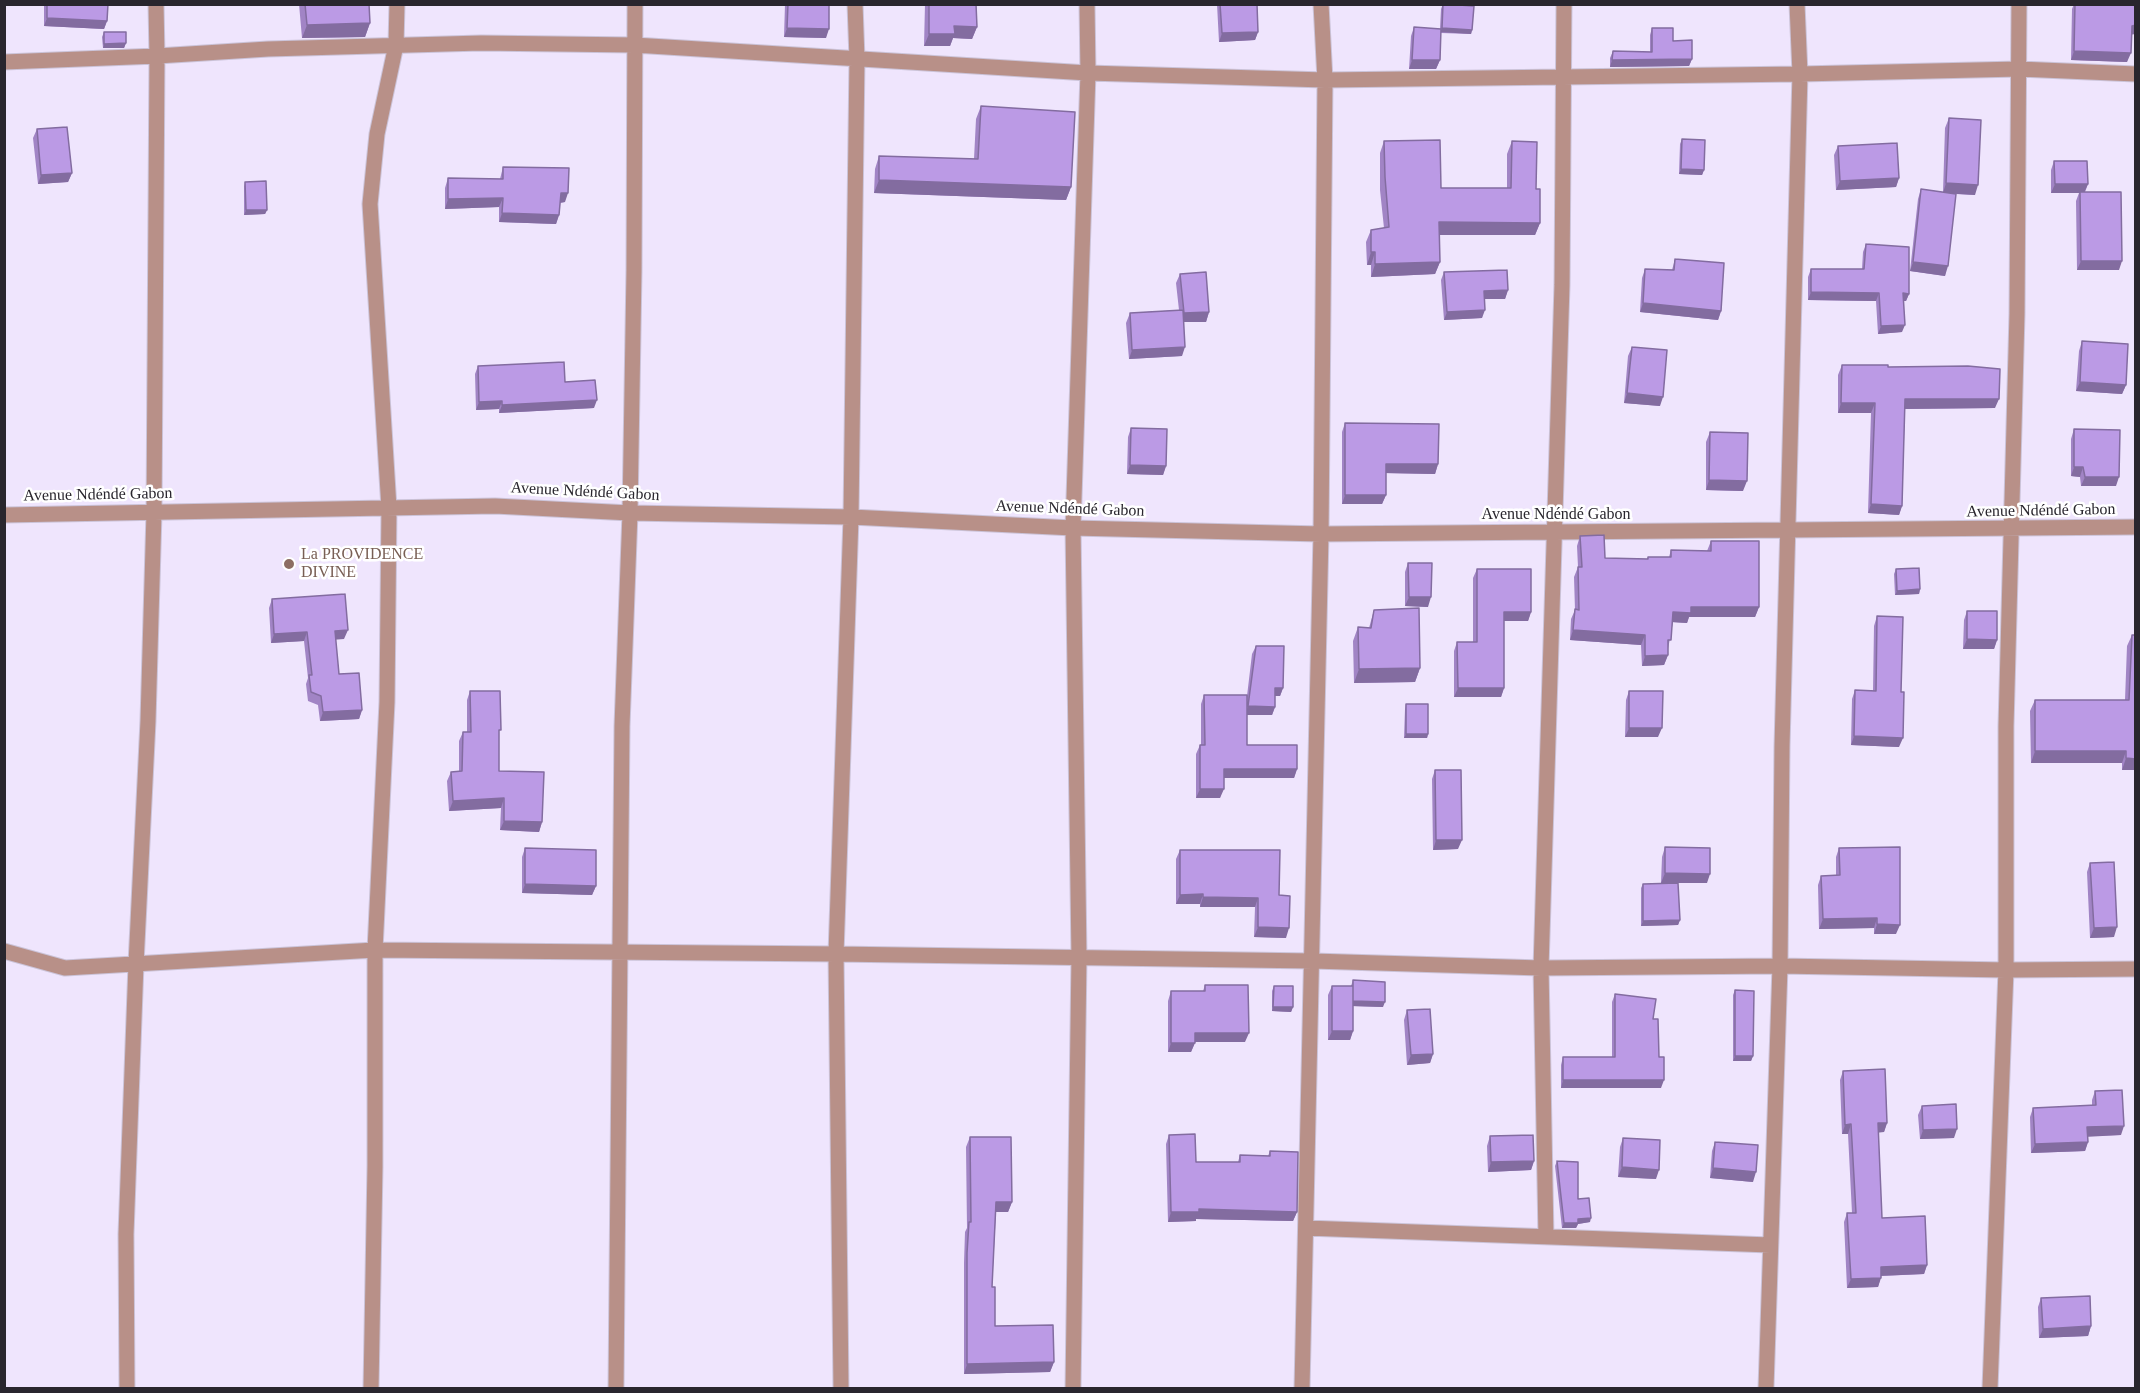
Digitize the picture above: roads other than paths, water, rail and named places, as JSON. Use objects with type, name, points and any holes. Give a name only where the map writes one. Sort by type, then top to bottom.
[{"type":"street","points":[[127,1389],[126,1234],[148,721],[154,513],[158,56],[156,4]]},
{"type":"street","points":[[370,1389],[375,1166],[375,950],[387,702],[389,508],[370,204],[377,134],[396,45],[397,4]]},
{"type":"street","points":[[616,1389],[622,726],[630,513],[634,271],[634,4]]},
{"type":"street","points":[[841,1389],[836,954],[850,517],[857,59],[855,4]]},
{"type":"street","points":[[1073,1389],[1079,957],[1073,528],[1088,73],[1087,4]]},
{"type":"street","points":[[1302,1389],[1321,534],[1325,80],[1321,4]]},
{"type":"street","points":[[1546,1237],[1542,968],[1562,285],[1564,4]]},
{"type":"street","points":[[1766,1389],[1780,966],[1782,746],[1800,74],[1797,4]]},
{"type":"street","points":[[1990,1389],[2006,970],[2006,726],[2017,314],[2019,4]]},
{"type":"street","points":[[4,62],[268,49],[481,43],[634,45],[1088,73],[1325,80],[2019,69],[2136,74]]},
{"type":"street","name":"Avenue Ndéndé Gabon","points":[[4,515],[495,506],[630,513],[850,517],[1073,528],[1321,534],[2011,530],[2136,527]]},
{"type":"street","points":[[4,951],[65,969],[375,950],[1079,957],[1542,968],[1780,966],[2006,970],[2136,969]]},
{"type":"street","points":[[1306,1228],[1770,1245]]},
{"type":"place","name":"La PROVIDENCE DIVINE","points":[[289,564]]}]
